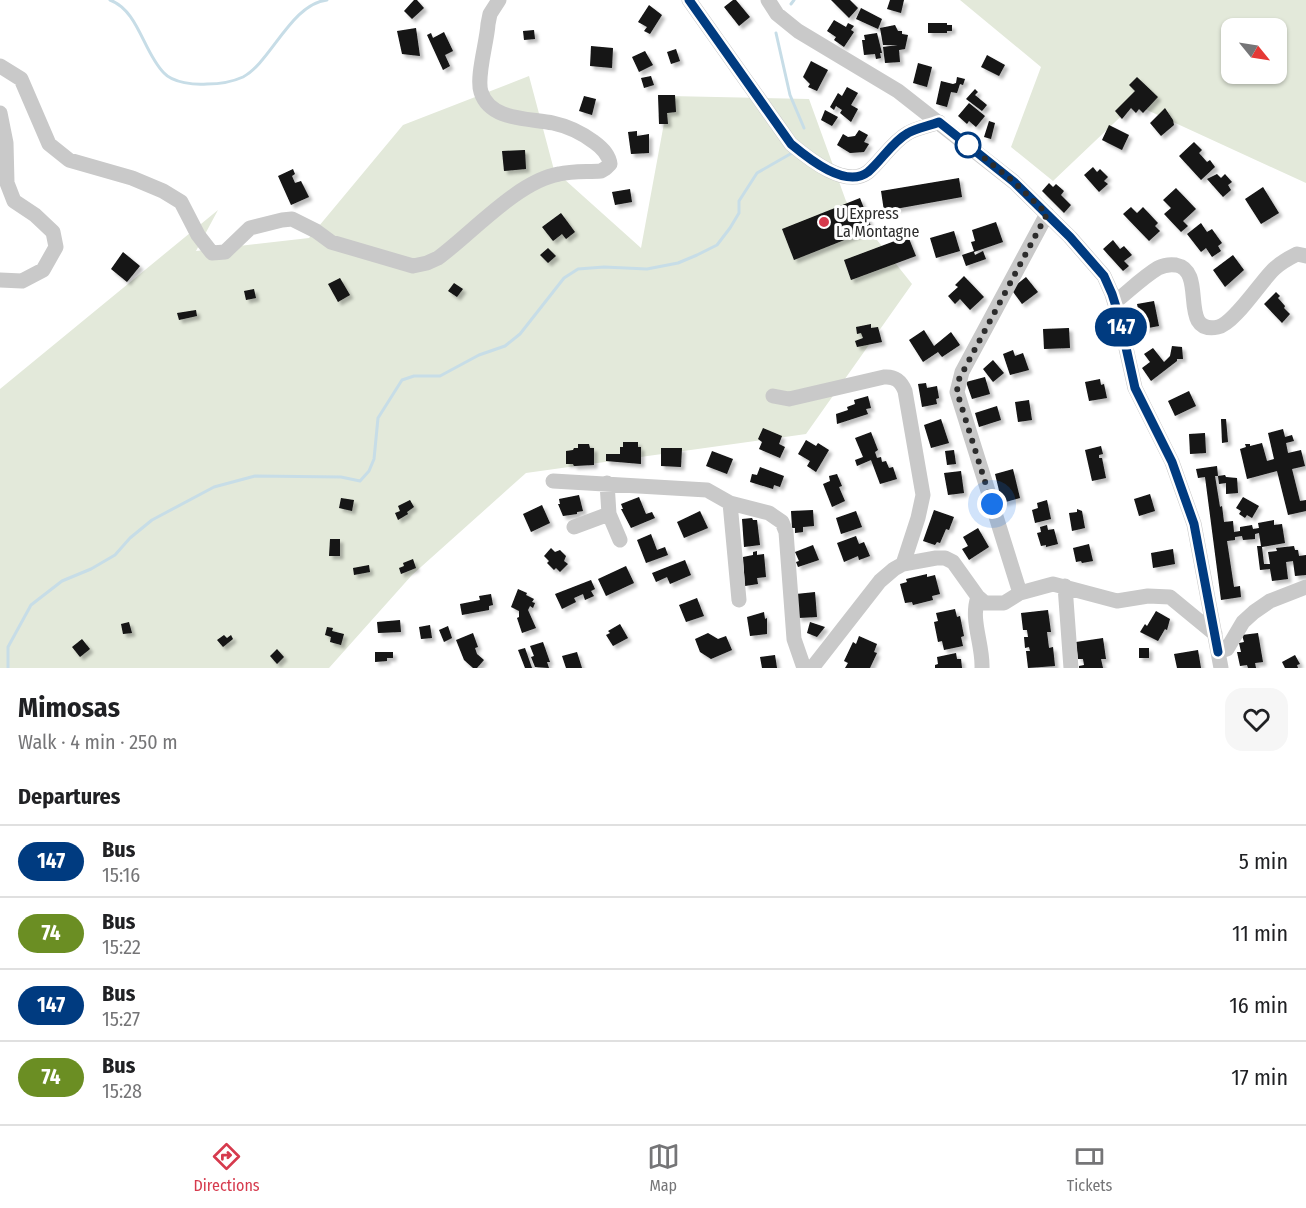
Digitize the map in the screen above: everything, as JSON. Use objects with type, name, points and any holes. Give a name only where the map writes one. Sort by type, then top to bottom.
[{"type":"street","points":[[0,66],[21,79],[50,144],[69,160],[132,178],[181,202],[198,235],[212,253],[225,252],[250,228],[292,219],[316,231],[331,242],[413,266],[438,258],[499,207],[531,185],[557,174],[600,171],[610,164],[600,146],[583,134],[554,123],[525,120],[501,113],[486,103],[479,86],[490,14],[499,0]]},
{"type":"street","points":[[689,0],[791,144],[825,168],[848,178],[858,177],[868,171],[908,132],[939,122]]},
{"type":"street","points":[[768,0],[777,14],[798,31],[898,91],[1014,182],[1070,237],[1104,276],[1115,302],[1135,388],[1172,462],[1194,524],[1221,668]]},
{"type":"street","points":[[0,113],[6,143],[7,183],[14,201],[53,231],[56,247],[43,270],[22,281],[0,280]]},
{"type":"street","points":[[1020,594],[957,392],[962,372],[1047,214]]},
{"type":"street","points":[[1115,302],[1158,268],[1169,264],[1179,266],[1188,272],[1192,282],[1193,310],[1198,320],[1206,327],[1217,327],[1230,320],[1274,269],[1286,259],[1297,254],[1306,256]]},
{"type":"street","points":[[773,396],[789,399],[884,377],[892,377],[901,382],[905,391],[923,495],[903,564]]},
{"type":"street","points":[[553,481],[707,490],[730,503],[769,513],[782,522],[786,532],[794,639],[804,668]]},
{"type":"street","points":[[607,483],[609,514],[620,540]]},
{"type":"street","points":[[730,503],[739,600]]},
{"type":"street","points":[[574,527],[609,514]]},
{"type":"street","points":[[812,668],[880,581],[903,564],[918,560],[945,558],[953,562],[978,597],[985,603],[1004,603],[1020,594],[1053,584],[1117,601],[1149,596],[1170,597],[1215,634]]},
{"type":"street","points":[[1065,586],[1071,668]]},
{"type":"street","points":[[1218,652],[1227,650],[1243,622],[1254,612],[1270,601],[1306,587]]},
{"type":"street","points":[[978,597],[975,605],[975,619],[982,668]]},
{"type":"green space","points":[[960,0],[1306,0],[1306,183],[1134,104],[1053,181],[1011,147],[1041,67]]},
{"type":"green space","points":[[529,76],[554,170],[641,248],[669,96],[809,99],[846,201],[912,284],[806,434],[526,473],[412,575],[329,668],[0,668],[0,389],[218,210],[196,251],[309,238],[403,125]]},
{"type":"building","points":[[414,0],[417,0],[424,8],[412,19],[404,11]]},
{"type":"building","points":[[736,0],[750,17],[739,26],[724,7]]},
{"type":"building","points":[[831,0],[850,0],[858,8],[849,18]]},
{"type":"building","points":[[890,0],[904,0],[901,13],[887,9]]},
{"type":"building","points":[[649,5],[662,15],[650,34],[644,31],[647,27],[638,22]]},
{"type":"building","points":[[861,8],[882,19],[878,29],[856,19]]},
{"type":"building","points":[[834,20],[846,27],[848,23],[854,26],[851,30],[854,32],[844,47],[827,31]]},
{"type":"building","points":[[928,23],[947,23],[947,25],[952,25],[952,31],[928,33]]},
{"type":"building","points":[[895,25],[898,31],[908,35],[905,49],[899,50],[900,62],[885,63],[883,47],[898,45],[883,45],[880,28]]},
{"type":"building","points":[[416,28],[420,56],[402,54],[397,31]]},
{"type":"building","points":[[534,30],[535,39],[524,40],[523,31]]},
{"type":"building","points":[[444,32],[453,51],[445,55],[450,66],[443,70],[427,35],[431,33],[433,38]]},
{"type":"building","points":[[877,33],[882,53],[880,53],[881,58],[876,59],[875,54],[864,55],[862,40],[865,40],[864,35]]},
{"type":"building","points":[[591,46],[613,48],[612,68],[590,66]]},
{"type":"building","points":[[676,49],[680,61],[671,64],[667,52]]},
{"type":"building","points":[[645,51],[653,65],[639,72],[632,57]]},
{"type":"building","points":[[987,55],[1005,65],[999,76],[981,67]]},
{"type":"building","points":[[811,61],[828,70],[817,91],[808,87],[810,84],[803,77]]},
{"type":"building","points":[[918,63],[932,67],[927,87],[913,83]]},
{"type":"building","points":[[651,76],[654,85],[644,88],[641,78]]},
{"type":"building","points":[[957,77],[965,79],[963,85],[960,84],[957,93],[951,92],[947,107],[936,104],[941,81],[953,84],[956,83]]},
{"type":"building","points":[[1137,77],[1158,97],[1143,113],[1139,109],[1136,113],[1131,108],[1122,119],[1115,111],[1135,91],[1129,85]]},
{"type":"building","points":[[847,87],[858,93],[851,105],[858,109],[851,122],[840,113],[842,110],[836,106],[834,110],[830,107],[838,93],[842,96]]},
{"type":"building","points":[[975,89],[978,92],[975,95],[987,105],[982,111],[966,99]]},
{"type":"building","points":[[658,95],[675,95],[676,112],[667,113],[668,124],[659,124]]},
{"type":"building","points":[[584,96],[596,99],[592,115],[579,111]]},
{"type":"building","points":[[969,103],[985,116],[976,127],[969,121],[967,124],[958,116]]},
{"type":"building","points":[[1165,108],[1174,125],[1161,136],[1150,123]]},
{"type":"building","points":[[825,110],[838,117],[832,126],[821,120]]},
{"type":"building","points":[[989,121],[995,123],[991,139],[984,137]]},
{"type":"building","points":[[1109,125],[1129,135],[1122,150],[1102,140]]},
{"type":"building","points":[[859,130],[868,135],[864,142],[869,144],[864,152],[850,153],[837,145],[843,134],[848,137],[855,136]]},
{"type":"building","points":[[637,131],[637,136],[649,134],[649,153],[631,154],[628,132]]},
{"type":"building","points":[[1194,142],[1202,150],[1199,153],[1207,162],[1210,160],[1215,167],[1201,180],[1179,156]]},
{"type":"building","points":[[525,150],[526,169],[504,171],[502,151]]},
{"type":"building","points":[[1093,167],[1097,172],[1100,169],[1108,177],[1104,181],[1108,184],[1099,192],[1084,175]]},
{"type":"building","points":[[293,169],[295,174],[292,176],[295,183],[301,181],[309,197],[291,205],[278,176]]},
{"type":"building","points":[[1217,174],[1221,178],[1225,174],[1232,182],[1228,185],[1231,190],[1223,197],[1207,179]]},
{"type":"building","points":[[959,178],[962,197],[884,211],[881,191]]},
{"type":"building","points":[[1049,183],[1053,187],[1056,184],[1064,191],[1061,195],[1071,205],[1064,213],[1042,191]]},
{"type":"building","points":[[1263,187],[1279,213],[1261,224],[1245,199]]},
{"type":"building","points":[[1176,188],[1196,209],[1183,221],[1188,226],[1181,232],[1164,214],[1171,208],[1163,200]]},
{"type":"building","points":[[630,189],[632,202],[615,205],[612,192]]},
{"type":"building","points":[[860,198],[872,229],[794,260],[782,229]]},
{"type":"building","points":[[1131,207],[1137,213],[1143,207],[1158,223],[1155,226],[1160,231],[1149,241],[1123,214]]},
{"type":"building","points":[[561,213],[575,232],[566,239],[562,234],[553,241],[542,227]]},
{"type":"building","points":[[996,222],[1003,242],[974,252],[975,255],[983,251],[986,259],[966,266],[962,255],[974,251],[971,242],[975,241],[972,230]]},
{"type":"building","points":[[1201,223],[1207,232],[1212,229],[1222,243],[1218,246],[1221,251],[1212,257],[1206,248],[1201,252],[1187,234]]},
{"type":"building","points":[[954,231],[960,251],[936,258],[930,238]]},
{"type":"building","points":[[908,236],[916,256],[851,280],[844,260]]},
{"type":"building","points":[[1113,240],[1120,249],[1124,246],[1132,255],[1124,261],[1129,266],[1123,271],[1103,249]]},
{"type":"building","points":[[548,248],[556,256],[548,263],[540,255]]},
{"type":"building","points":[[123,252],[140,266],[127,282],[111,269]]},
{"type":"building","points":[[1233,255],[1244,270],[1225,287],[1213,270]]},
{"type":"building","points":[[964,276],[984,297],[970,310],[960,299],[955,304],[948,296],[958,287],[955,285]]},
{"type":"building","points":[[1026,277],[1038,292],[1022,304],[1011,289]]},
{"type":"building","points":[[340,278],[350,295],[338,302],[328,284]]},
{"type":"building","points":[[454,283],[463,289],[457,297],[448,291]]},
{"type":"building","points":[[254,289],[256,298],[246,300],[244,291]]},
{"type":"building","points":[[1276,292],[1284,308],[1290,314],[1282,323],[1264,304]]},
{"type":"building","points":[[1154,301],[1159,326],[1137,330],[1136,325],[1141,324],[1137,304]]},
{"type":"building","points":[[196,310],[197,316],[179,320],[177,313]]},
{"type":"building","points":[[871,324],[871,328],[878,327],[882,342],[857,347],[855,341],[863,338],[861,333],[857,334],[856,327]]},
{"type":"building","points":[[1069,328],[1070,348],[1044,349],[1043,329]]},
{"type":"building","points":[[924,330],[934,346],[951,332],[960,345],[942,357],[938,352],[923,362],[909,340]]},
{"type":"building","points":[[1172,346],[1182,347],[1183,359],[1177,359],[1151,381],[1142,368],[1150,362],[1144,354],[1153,348],[1164,362],[1170,356]]},
{"type":"building","points":[[1013,350],[1015,356],[1023,353],[1029,370],[1010,375],[1003,354]]},
{"type":"building","points":[[993,360],[1004,373],[993,382],[983,369]]},
{"type":"building","points":[[985,377],[990,394],[972,399],[966,382]]},
{"type":"building","points":[[1100,379],[1101,385],[1104,384],[1107,398],[1089,401],[1085,382]]},
{"type":"building","points":[[926,383],[927,388],[937,386],[939,398],[936,399],[937,404],[922,407],[918,384]]},
{"type":"building","points":[[1189,391],[1196,406],[1175,416],[1168,401]]},
{"type":"building","points":[[868,396],[871,408],[866,409],[868,414],[837,424],[836,414],[848,410],[847,407],[855,404],[854,400]]},
{"type":"building","points":[[1029,400],[1032,420],[1018,422],[1015,402]]},
{"type":"building","points":[[997,406],[1001,420],[979,427],[975,413]]},
{"type":"building","points":[[941,419],[949,443],[931,448],[924,425]]},
{"type":"building","points":[[1221,419],[1226,419],[1228,442],[1222,443]]},
{"type":"building","points":[[763,428],[782,436],[779,444],[785,447],[780,458],[759,449],[762,442],[758,439]]},
{"type":"building","points":[[1283,429],[1285,437],[1292,435],[1294,441],[1286,443],[1288,453],[1301,450],[1305,466],[1292,469],[1300,501],[1306,500],[1306,511],[1288,515],[1277,471],[1247,479],[1240,449],[1246,447],[1245,444],[1250,444],[1250,446],[1262,443],[1267,461],[1274,459],[1268,433]]},
{"type":"building","points":[[871,432],[878,450],[875,452],[877,458],[881,457],[882,462],[886,461],[889,468],[893,467],[897,479],[880,484],[871,460],[857,466],[855,460],[863,457],[855,438]]},
{"type":"building","points":[[1205,433],[1206,453],[1190,454],[1189,434]]},
{"type":"building","points":[[806,440],[816,446],[818,443],[829,450],[816,472],[807,466],[810,461],[798,454]]},
{"type":"building","points":[[623,442],[638,442],[638,447],[641,447],[641,464],[606,461],[606,454],[620,454]]},
{"type":"building","points":[[578,444],[589,444],[590,448],[594,448],[594,465],[566,464],[566,451],[578,448]]},
{"type":"building","points":[[1101,446],[1103,454],[1099,455],[1099,458],[1102,458],[1106,478],[1092,481],[1085,450]]},
{"type":"building","points":[[661,448],[682,448],[681,467],[661,466]]},
{"type":"building","points":[[954,450],[956,464],[947,465],[945,451]]},
{"type":"building","points":[[712,451],[733,459],[727,474],[706,466]]},
{"type":"building","points":[[1217,466],[1218,476],[1215,476],[1224,522],[1233,521],[1234,532],[1240,531],[1240,527],[1252,525],[1253,529],[1259,528],[1258,523],[1274,520],[1274,525],[1282,524],[1285,543],[1262,547],[1264,564],[1270,564],[1268,552],[1277,551],[1276,548],[1294,546],[1299,556],[1306,555],[1306,575],[1295,576],[1293,561],[1286,562],[1288,579],[1272,581],[1270,569],[1260,570],[1257,546],[1261,546],[1259,533],[1255,534],[1255,539],[1243,540],[1242,536],[1235,537],[1235,540],[1227,541],[1234,587],[1240,586],[1241,597],[1221,600],[1205,477],[1198,478],[1196,469]]},
{"type":"building","points":[[760,467],[784,476],[780,487],[774,485],[773,489],[750,482],[752,474],[757,475]]},
{"type":"building","points":[[1013,469],[1020,498],[1002,503],[995,474]]},
{"type":"building","points":[[961,471],[964,493],[948,495],[944,473]]},
{"type":"building","points":[[837,474],[845,501],[832,507],[823,484],[830,481],[829,476]]},
{"type":"building","points":[[1218,476],[1237,478],[1238,493],[1226,494],[1226,483],[1219,484]]},
{"type":"building","points":[[1150,494],[1155,511],[1139,516],[1134,499]]},
{"type":"building","points":[[579,495],[583,511],[563,516],[558,504],[560,504],[559,499]]},
{"type":"building","points":[[639,497],[646,514],[652,512],[655,518],[631,528],[621,509],[623,509],[621,504]]},
{"type":"building","points":[[1243,497],[1259,506],[1252,518],[1247,515],[1245,518],[1236,508]]},
{"type":"building","points":[[341,498],[354,500],[352,511],[339,508]]},
{"type":"building","points":[[410,500],[414,507],[398,520],[395,513],[400,511],[398,506]]},
{"type":"building","points":[[1047,500],[1051,519],[1035,523],[1032,510],[1038,508],[1037,503]]},
{"type":"building","points":[[542,505],[550,523],[531,532],[523,514]]},
{"type":"building","points":[[1077,509],[1082,511],[1085,528],[1072,531],[1069,513],[1077,512]]},
{"type":"building","points":[[813,510],[814,526],[803,527],[803,532],[795,533],[795,528],[792,528],[791,511]]},
{"type":"building","points":[[934,510],[954,517],[949,530],[946,529],[940,543],[937,542],[935,545],[923,541]]},
{"type":"building","points":[[700,511],[708,528],[684,538],[677,522]]},
{"type":"building","points":[[856,511],[862,527],[841,534],[836,518]]},
{"type":"building","points":[[742,519],[757,520],[760,545],[744,547]]},
{"type":"building","points":[[1047,525],[1048,530],[1054,529],[1058,544],[1046,547],[1046,545],[1041,546],[1037,533],[1041,532],[1040,527]]},
{"type":"building","points":[[978,528],[989,547],[969,560],[962,549],[968,546],[963,537]]},
{"type":"building","points":[[651,534],[657,550],[665,547],[668,555],[646,563],[637,540]]},
{"type":"building","points":[[856,536],[859,544],[864,542],[870,556],[859,560],[858,556],[844,562],[837,543]]},
{"type":"building","points":[[330,539],[340,539],[340,556],[329,556]]},
{"type":"building","points":[[1089,544],[1093,561],[1076,562],[1073,548]]},
{"type":"building","points":[[813,545],[819,560],[798,567],[796,562],[799,561],[795,552]]},
{"type":"building","points":[[551,548],[555,552],[560,550],[566,556],[564,561],[568,564],[560,572],[547,563],[549,561],[544,556]]},
{"type":"building","points":[[1173,549],[1175,564],[1153,568],[1151,553]]},
{"type":"building","points":[[757,551],[757,555],[764,554],[766,577],[757,578],[758,584],[745,586],[743,557],[753,555],[753,552]]},
{"type":"building","points":[[413,559],[416,568],[401,574],[399,568],[404,566],[403,563]]},
{"type":"building","points":[[685,560],[691,575],[670,584],[667,577],[656,582],[652,573]]},
{"type":"building","points":[[369,565],[370,572],[354,575],[353,568]]},
{"type":"building","points":[[626,566],[634,583],[606,596],[598,579]]},
{"type":"building","points":[[927,574],[927,577],[935,575],[940,594],[932,596],[933,600],[913,605],[912,602],[905,603],[900,584],[907,582],[906,579]]},
{"type":"building","points":[[591,580],[595,589],[591,591],[594,596],[585,600],[583,594],[574,598],[576,602],[562,609],[555,594]]},
{"type":"building","points":[[518,589],[527,593],[526,595],[534,599],[532,602],[535,603],[533,608],[530,606],[528,610],[536,628],[522,633],[517,618],[519,611],[511,607]]},
{"type":"building","points":[[815,592],[817,617],[798,618],[796,594]]},
{"type":"building","points":[[491,594],[493,605],[489,606],[489,610],[462,615],[460,604],[480,600],[479,596]]},
{"type":"building","points":[[697,598],[704,616],[686,622],[679,605]]},
{"type":"building","points":[[955,609],[957,617],[960,616],[964,636],[961,637],[963,646],[944,650],[942,641],[938,642],[934,622],[938,621],[936,613]]},
{"type":"building","points":[[1048,610],[1051,632],[1047,632],[1049,648],[1053,647],[1055,666],[1028,668],[1026,651],[1030,651],[1029,647],[1025,648],[1024,637],[1028,637],[1027,630],[1023,630],[1021,613]]},
{"type":"building","points":[[1156,611],[1170,619],[1167,630],[1165,629],[1158,641],[1140,632],[1145,624],[1147,626]]},
{"type":"building","points":[[764,612],[765,619],[767,618],[767,634],[750,636],[747,617]]},
{"type":"building","points":[[400,620],[401,632],[378,633],[377,622]]},
{"type":"building","points":[[129,622],[132,633],[123,634],[121,624]]},
{"type":"building","points":[[810,622],[825,627],[817,637],[807,633]]},
{"type":"building","points":[[620,624],[628,638],[613,646],[606,635],[610,633],[608,631]]},
{"type":"building","points":[[430,625],[432,638],[421,639],[419,627]]},
{"type":"building","points":[[448,626],[452,638],[444,642],[439,630]]},
{"type":"building","points":[[327,627],[344,634],[341,645],[330,642],[331,637],[325,635]]},
{"type":"building","points":[[473,633],[478,647],[475,648],[477,654],[484,660],[477,668],[473,668],[464,660],[456,640]]},
{"type":"building","points":[[708,633],[718,639],[726,636],[732,650],[711,659],[700,652],[695,639]]},
{"type":"building","points":[[1258,633],[1263,662],[1255,663],[1256,668],[1248,668],[1247,665],[1240,666],[1237,652],[1241,652],[1239,643],[1244,642],[1242,635]]},
{"type":"building","points":[[224,635],[227,638],[231,635],[233,639],[223,647],[217,640]]},
{"type":"building","points":[[859,636],[877,644],[874,652],[877,653],[870,668],[845,668],[848,663],[844,661],[853,642],[856,644]]},
{"type":"building","points":[[1103,638],[1106,659],[1101,659],[1103,668],[1079,668],[1084,665],[1083,659],[1078,659],[1076,642]]},
{"type":"building","points":[[82,639],[90,649],[80,657],[72,647]]},
{"type":"building","points":[[543,642],[550,662],[547,662],[549,668],[535,667],[531,657],[534,656],[530,646]]},
{"type":"building","points":[[525,648],[532,668],[525,668],[518,650]]},
{"type":"building","points":[[1139,648],[1149,648],[1149,658],[1139,658]]},
{"type":"building","points":[[277,649],[284,657],[277,664],[270,656]]},
{"type":"building","points":[[1198,650],[1201,668],[1177,668],[1174,654]]},
{"type":"building","points":[[375,652],[393,652],[393,658],[375,662]]},
{"type":"building","points":[[577,652],[582,668],[566,668],[562,656]]},
{"type":"building","points":[[956,653],[957,659],[961,659],[962,668],[935,668],[938,664],[937,657]]},
{"type":"building","points":[[775,655],[777,668],[762,668],[760,657]]},
{"type":"building","points":[[1295,655],[1300,664],[1297,665],[1298,668],[1285,668],[1282,662]]},
{"type":"waterway","points":[[110,0],[120,5],[128,13],[164,73],[178,81],[190,84],[217,84],[243,77],[263,59],[292,22],[314,4],[327,0]]},
{"type":"waterway","points":[[791,4],[794,0]]},
{"type":"waterway","points":[[776,33],[790,95],[804,128]]},
{"type":"waterway","points":[[8,668],[8,647],[31,605],[62,581],[91,569],[115,555],[130,538],[152,520],[214,487],[255,476],[341,477],[360,481],[369,471],[374,459],[378,418],[402,380],[414,376],[440,376],[479,355],[505,346],[520,334],[564,278],[578,269],[604,267],[647,269],[678,263],[717,245],[739,213],[739,201],[757,173],[792,153]]},
{"type":"bus line","name":"147","points":[[689,0],[791,144],[808,158],[848,178],[858,177],[868,171],[908,132],[939,122],[1014,182],[1070,237],[1104,276],[1119,316],[1135,388],[1172,462],[1188,503],[1201,555],[1218,652]]},
{"type":"place","name":"U Express La Montagne","points":[[824,222]]},
{"type":"route","points":[[968,145],[1014,182],[1047,214],[958,381],[957,392],[992,504]]}]
